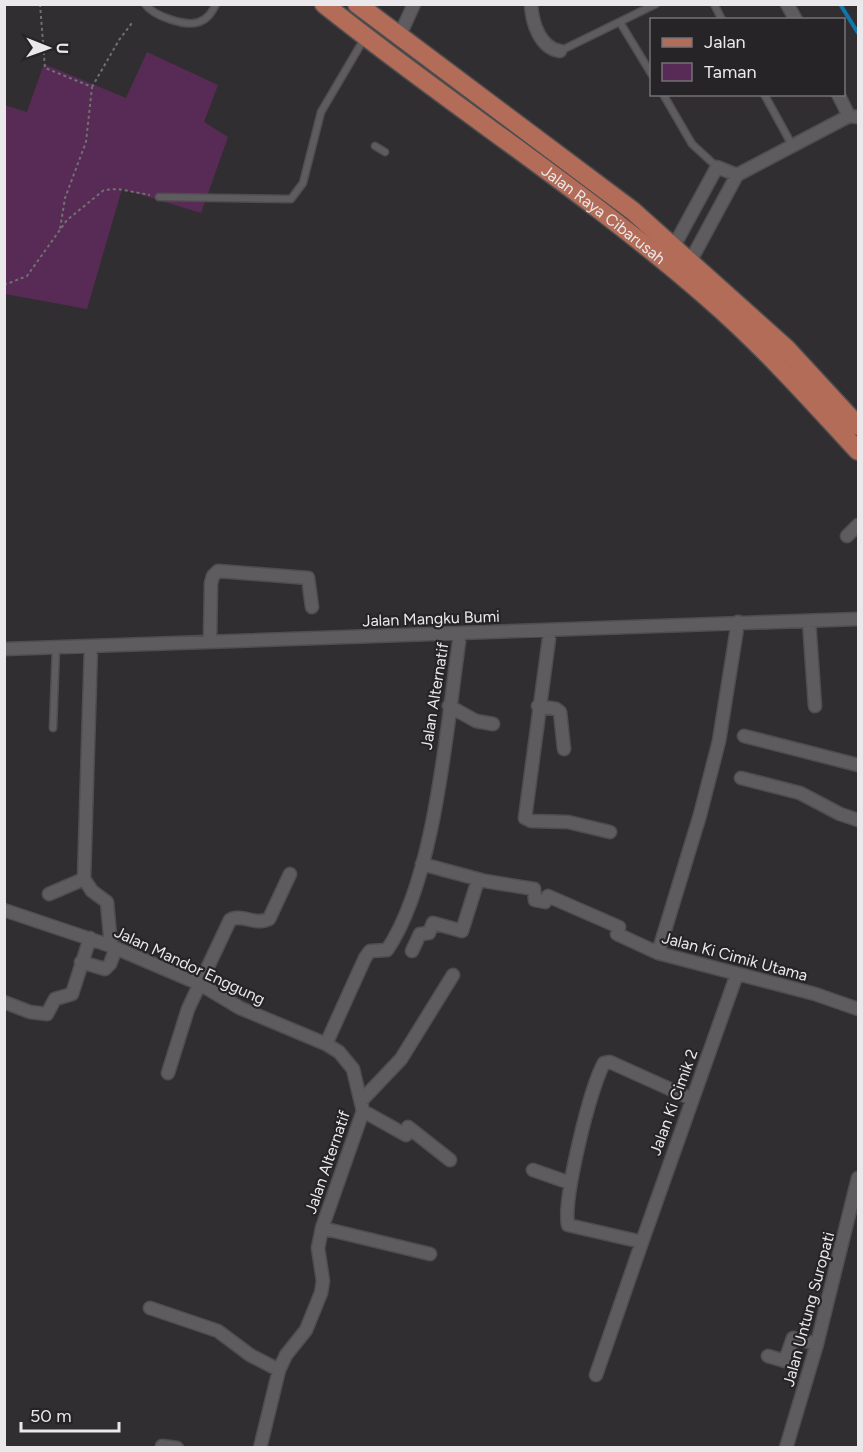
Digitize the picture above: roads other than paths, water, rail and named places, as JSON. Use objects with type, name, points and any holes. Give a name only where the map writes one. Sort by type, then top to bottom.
[{"type":"main road","name":"Jalan Raya Cibarusah","points":[[324,4],[407,68],[582,184],[633,211],[787,349],[858,426]]},
{"type":"main road","name":"Jalan Raya Cibarusah","points":[[357,4],[419,51],[582,184],[779,364],[858,451]]},
{"type":"street","points":[[399,37],[414,4]]},
{"type":"street","points":[[531,4],[536,29],[549,48],[560,51]]},
{"type":"street","points":[[787,4],[795,18]]},
{"type":"street","points":[[690,260],[737,175],[792,145],[854,116],[839,96]]},
{"type":"street","points":[[674,246],[717,167],[737,175]]},
{"type":"street","points":[[847,536],[858,525]]},
{"type":"street","points":[[210,640],[211,583],[218,571],[308,578],[312,607]]},
{"type":"street","name":"Jalan Mangku Bumi","points":[[4,649],[210,640],[460,635],[738,622],[858,619]]},
{"type":"street","points":[[808,621],[815,706]]},
{"type":"street","points":[[658,953],[720,741],[738,622]]},
{"type":"street","points":[[550,631],[538,706],[525,818],[531,821],[568,822],[610,832]]},
{"type":"street","name":"Jalan Alternatif","points":[[260,1448],[279,1370],[306,1329],[321,1293],[323,1281],[318,1248],[322,1228],[362,1106],[348,1061],[326,1044],[364,958],[370,951],[385,951],[400,926],[422,864],[460,635]]},
{"type":"street","points":[[81,962],[105,969],[110,964],[114,947],[107,902],[92,891],[84,879],[91,646]]},
{"type":"street","points":[[449,706],[467,717],[493,724]]},
{"type":"street","points":[[538,706],[556,709],[560,712],[564,748]]},
{"type":"street","points":[[744,736],[858,765]]},
{"type":"street","points":[[741,778],[800,793],[840,814],[858,820]]},
{"type":"street","name":"Jalan Ki Cimik Utama","points":[[422,864],[478,880],[522,885],[534,889],[535,900],[544,902],[548,896],[580,907],[619,927],[617,934],[658,953],[858,1009]]},
{"type":"street","points":[[168,1073],[188,1009],[230,920],[239,917],[254,922],[269,919],[290,874]]},
{"type":"street","points":[[49,894],[84,879]]},
{"type":"street","points":[[412,951],[420,934],[429,933],[433,923],[462,931],[478,880]]},
{"type":"street","name":"Jalan Mandor Enggung","points":[[4,910],[114,947],[200,984],[240,1008],[326,1044]]},
{"type":"street","points":[[4,1002],[45,1015],[55,999],[72,994],[90,938]]},
{"type":"street","name":"Jalan Ki Cimik 2","points":[[596,1375],[737,974]]},
{"type":"street","points":[[450,1160],[408,1127],[406,1135],[362,1106],[401,1059],[453,975]]},
{"type":"street","points":[[642,1242],[568,1226],[566,1209],[570,1183],[604,1063],[610,1062],[692,1099]]},
{"type":"street","points":[[533,1170],[570,1183]]},
{"type":"street","name":"Jalan Untung Suropati","points":[[786,1448],[817,1344],[858,1178]]},
{"type":"street","points":[[322,1228],[430,1254]]},
{"type":"street","points":[[150,1308],[219,1331],[250,1355],[279,1370]]},
{"type":"street","points":[[768,1356],[785,1361],[793,1338],[817,1344]]},
{"type":"street","points":[[162,1446],[177,1448]]},
{"type":"lane","points":[[145,4],[149,11],[192,24],[204,20],[216,4]]},
{"type":"lane","points":[[560,51],[621,24],[656,4]]},
{"type":"lane","points":[[714,4],[721,18]]},
{"type":"lane","points":[[621,24],[650,73]]},
{"type":"lane","points":[[159,197],[291,199],[303,183],[321,112],[366,36]]},
{"type":"lane","points":[[407,68],[419,51]]},
{"type":"lane","points":[[664,96],[692,144],[717,167]]},
{"type":"lane","points":[[765,96],[792,145]]},
{"type":"lane","points":[[375,146],[385,152]]},
{"type":"lane","points":[[52,728],[56,647]]},
{"type":"waterway","points":[[840,4],[858,33]]}]
